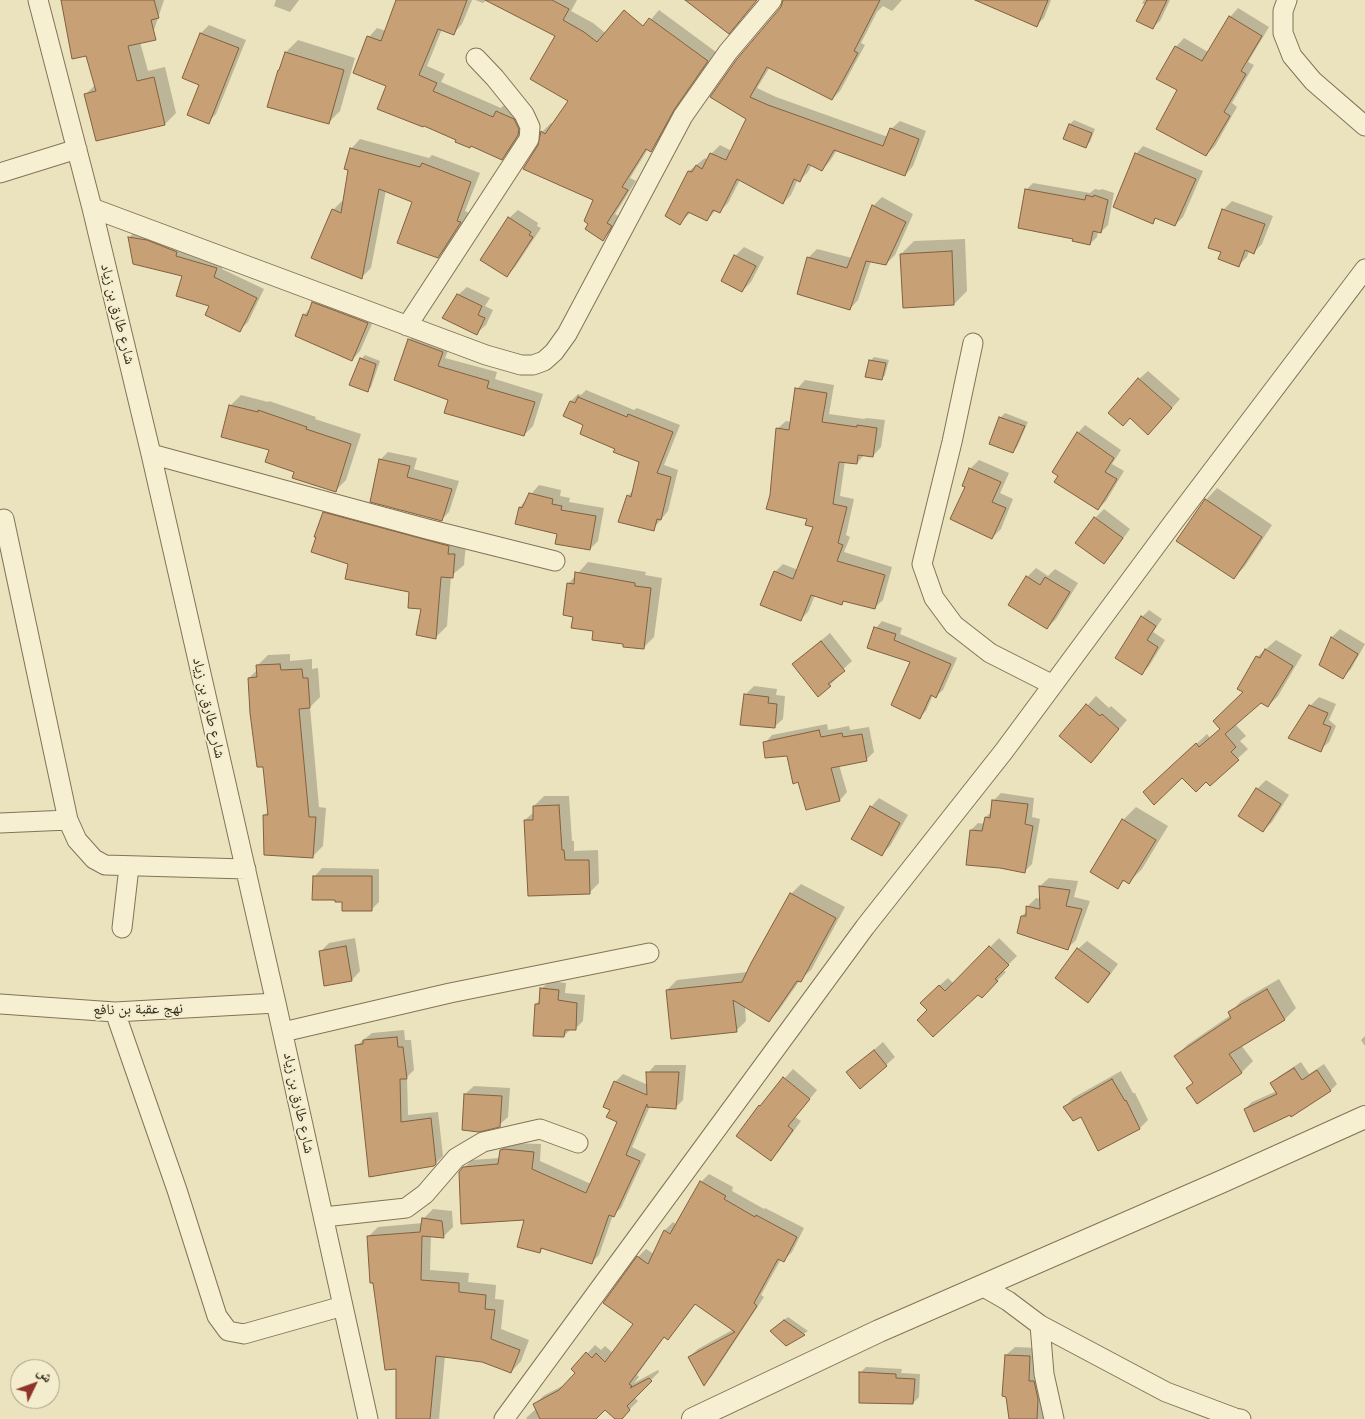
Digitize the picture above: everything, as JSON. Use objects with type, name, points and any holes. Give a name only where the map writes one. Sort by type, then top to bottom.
[{"type":"street","name":"شارع طارق بن زياد","points":[[38,0],[92,208],[151,454],[283,1032],[368,1419]]},
{"type":"street","points":[[92,208],[486,355],[521,365],[533,365],[544,361],[567,334],[683,116],[728,52],[772,0]]},
{"type":"street","points":[[1287,0],[1284,11],[1283,33],[1292,56],[1313,80],[1365,126]]},
{"type":"street","points":[[407,326],[529,139],[530,127],[524,114],[496,78],[476,58]]},
{"type":"street","points":[[0,173],[77,149]]},
{"type":"street","points":[[504,1419],[865,927],[1004,751],[1172,524],[1365,269]]},
{"type":"street","points":[[973,343],[952,442],[922,564],[934,598],[954,625],[990,653],[1053,685]]},
{"type":"street","points":[[151,454],[427,529],[554,561]]},
{"type":"street","points":[[4,519],[68,820],[77,840],[94,859],[105,865],[246,869]]},
{"type":"street","points":[[0,823],[68,820]]},
{"type":"street","points":[[122,928],[129,867]]},
{"type":"street","points":[[283,1032],[450,992],[649,953]]},
{"type":"street","name":"نهج عقبة بن نافع","points":[[0,1004],[115,1012],[276,1003]]},
{"type":"street","points":[[115,1012],[177,1190],[216,1316],[228,1331],[244,1334],[343,1306]]},
{"type":"street","points":[[693,1419],[879,1331],[1365,1117]]},
{"type":"street","points":[[324,1217],[406,1208],[425,1194],[456,1158],[483,1142],[540,1130],[578,1143]]},
{"type":"street","points":[[982,1286],[1008,1301],[1040,1324],[1166,1392],[1241,1419]]},
{"type":"street","points":[[1040,1324],[1044,1374],[1054,1419]]},
{"type":"building","points":[[61,0],[154,0],[159,18],[151,20],[156,40],[128,46],[137,81],[154,77],[165,125],[96,141],[84,94],[96,91],[86,56],[72,59]]},
{"type":"building","points":[[396,0],[467,0],[454,35],[438,29],[419,75],[437,83],[433,91],[493,117],[496,111],[514,119],[519,129],[518,135],[502,160],[471,146],[470,148],[455,142],[456,140],[424,126],[377,109],[386,86],[353,73],[367,36],[381,41]]},
{"type":"building","points":[[485,0],[552,0],[569,9],[563,20],[597,42],[624,10],[643,26],[649,18],[708,61],[674,110],[651,152],[646,149],[622,187],[628,190],[607,223],[612,226],[603,241],[585,229],[588,224],[584,221],[593,200],[523,169],[538,145],[541,131],[545,134],[568,101],[530,79],[555,36]]},
{"type":"building","points":[[685,0],[757,0],[729,34]]},
{"type":"building","points":[[783,0],[880,0],[854,51],[858,53],[832,100],[767,67],[750,97],[883,146],[890,128],[919,139],[905,176],[834,150],[822,171],[808,164],[800,182],[794,179],[783,204],[737,179],[720,213],[713,210],[707,221],[688,212],[680,225],[665,216],[688,171],[692,172],[696,165],[702,169],[710,153],[726,160],[746,119],[710,97],[737,59],[781,7]]},
{"type":"building","points":[[975,0],[1048,0],[1037,27]]},
{"type":"building","points":[[1147,0],[1167,0],[1153,29],[1136,21]]},
{"type":"building","points":[[1229,16],[1262,36],[1241,71],[1246,74],[1224,112],[1230,116],[1206,156],[1156,129],[1177,90],[1156,79],[1175,46],[1202,61]]},
{"type":"building","points":[[200,33],[239,48],[209,124],[187,115],[199,85],[182,78]]},
{"type":"building","points":[[285,52],[344,70],[329,124],[267,107]]},
{"type":"building","points":[[1069,124],[1092,133],[1086,148],[1063,139]]},
{"type":"building","points":[[350,148],[420,167],[422,163],[471,182],[457,221],[461,222],[438,258],[397,243],[412,202],[379,189],[362,279],[311,258],[332,209],[341,213],[348,170],[344,169]]},
{"type":"building","points":[[1135,153],[1196,179],[1175,226],[1155,218],[1153,224],[1113,207]]},
{"type":"building","points":[[1025,189],[1085,200],[1086,195],[1093,197],[1094,195],[1108,200],[1101,233],[1093,231],[1090,245],[1072,241],[1073,239],[1018,228]]},
{"type":"building","points":[[872,205],[906,222],[886,265],[866,261],[850,310],[797,294],[807,257],[847,268]]},
{"type":"building","points":[[1222,209],[1265,224],[1254,254],[1245,250],[1239,267],[1218,259],[1221,252],[1208,248]]},
{"type":"building","points":[[508,217],[531,232],[529,235],[533,237],[507,277],[480,260]]},
{"type":"building","points":[[128,237],[147,240],[177,252],[176,256],[217,268],[214,277],[257,298],[240,332],[205,315],[209,306],[176,296],[182,276],[133,264]]},
{"type":"building","points":[[952,251],[954,305],[903,308],[900,254]]},
{"type":"building","points":[[734,255],[756,266],[742,292],[721,281]]},
{"type":"building","points":[[457,294],[482,306],[478,315],[485,318],[477,335],[442,318]]},
{"type":"building","points":[[312,302],[368,323],[352,361],[295,336],[303,314],[307,316]]},
{"type":"building","points":[[408,339],[443,352],[438,366],[489,381],[487,388],[535,402],[524,436],[444,413],[448,400],[394,380]]},
{"type":"building","points":[[360,358],[376,364],[368,392],[349,385]]},
{"type":"building","points":[[869,360],[886,363],[882,380],[865,377]]},
{"type":"building","points":[[1138,378],[1172,408],[1148,435],[1130,418],[1123,426],[1108,413]]},
{"type":"building","points":[[795,388],[827,393],[822,422],[877,428],[873,457],[858,455],[857,464],[839,462],[833,504],[847,507],[838,543],[843,545],[837,561],[885,575],[875,609],[843,601],[842,605],[811,595],[801,621],[760,605],[774,571],[793,579],[813,527],[805,525],[807,519],[766,509],[770,495],[776,428],[789,430]]},
{"type":"building","points":[[578,397],[627,417],[628,414],[673,432],[657,473],[671,477],[661,520],[657,519],[654,531],[618,522],[627,495],[631,497],[639,462],[613,452],[615,449],[580,434],[583,425],[563,416],[570,401],[575,403]]},
{"type":"building","points":[[229,405],[258,412],[258,410],[351,444],[336,492],[292,478],[294,472],[265,462],[269,450],[221,437]]},
{"type":"building","points":[[999,417],[1025,426],[1013,453],[989,444]]},
{"type":"building","points":[[1077,432],[1114,458],[1105,472],[1117,479],[1098,510],[1054,482],[1058,476],[1052,472]]},
{"type":"building","points":[[379,459],[410,466],[407,477],[452,489],[442,521],[370,502]]},
{"type":"building","points":[[969,468],[1001,482],[992,502],[1006,508],[992,539],[950,519],[965,487],[962,486]]},
{"type":"building","points":[[529,493],[553,499],[552,504],[562,506],[561,510],[596,516],[590,550],[555,544],[557,534],[515,524],[519,507],[522,508]]},
{"type":"building","points":[[1205,499],[1262,537],[1234,579],[1176,541]]},
{"type":"building","points":[[323,512],[449,546],[448,554],[455,554],[453,578],[441,577],[436,639],[416,635],[421,609],[408,608],[409,592],[345,579],[348,564],[311,552]]},
{"type":"building","points":[[1094,517],[1123,538],[1104,564],[1075,543]]},
{"type":"building","points":[[575,572],[635,583],[635,586],[651,588],[644,649],[623,647],[623,644],[592,640],[593,631],[571,628],[573,617],[563,615],[567,583],[574,584]]},
{"type":"building","points":[[1026,576],[1040,585],[1045,577],[1070,592],[1047,629],[1008,605]]},
{"type":"building","points":[[1141,616],[1156,626],[1147,640],[1158,647],[1142,675],[1115,658]]},
{"type":"building","points":[[874,627],[896,634],[894,640],[951,664],[936,698],[931,695],[920,719],[891,705],[910,662],[867,648]]},
{"type":"building","points":[[1331,637],[1358,654],[1343,679],[1319,665]]},
{"type":"building","points":[[821,641],[845,671],[828,684],[831,686],[818,697],[792,664]]},
{"type":"building","points":[[1265,649],[1293,666],[1268,707],[1261,703],[1225,734],[1236,747],[1231,752],[1239,760],[1210,786],[1206,782],[1196,792],[1182,778],[1154,805],[1143,792],[1196,743],[1199,747],[1220,729],[1213,721],[1243,692],[1237,689],[1256,656],[1260,658]]},
{"type":"building","points":[[280,664],[281,670],[302,669],[303,678],[308,678],[310,708],[299,709],[309,817],[316,817],[313,858],[264,855],[263,815],[268,815],[263,767],[257,767],[250,713],[248,678],[257,677],[256,665]]},
{"type":"building","points":[[744,694],[769,697],[768,703],[777,704],[775,728],[740,725]]},
{"type":"building","points":[[1086,704],[1100,716],[1102,714],[1119,729],[1091,763],[1059,736]]},
{"type":"building","points":[[1309,705],[1328,713],[1323,724],[1331,727],[1321,752],[1288,738]]},
{"type":"building","points":[[819,730],[821,737],[842,733],[843,737],[862,734],[867,761],[831,768],[840,801],[806,810],[798,782],[793,784],[787,756],[765,758],[763,742]]},
{"type":"building","points":[[1256,788],[1281,804],[1263,832],[1238,816]]},
{"type":"building","points":[[992,800],[1028,804],[1025,824],[1033,826],[1025,873],[1000,868],[966,865],[970,830],[982,831],[985,817],[990,818]]},
{"type":"building","points":[[559,805],[562,850],[564,850],[565,860],[589,860],[590,894],[528,896],[524,820],[533,820],[533,806]]},
{"type":"building","points":[[870,806],[900,823],[882,856],[851,839]]},
{"type":"building","points":[[1122,819],[1156,840],[1129,884],[1123,880],[1118,889],[1090,872]]},
{"type":"building","points":[[313,876],[372,876],[372,911],[342,911],[342,902],[335,902],[335,900],[312,900]]},
{"type":"building","points":[[1039,886],[1070,890],[1066,906],[1082,909],[1068,950],[1017,933],[1021,916],[1026,916],[1026,906],[1040,909]]},
{"type":"building","points":[[790,893],[836,918],[801,982],[797,981],[769,1022],[733,1000],[737,1032],[671,1039],[666,990],[742,982]]},
{"type":"building","points":[[346,946],[352,981],[324,986],[319,951]]},
{"type":"building","points":[[989,946],[1009,965],[995,979],[998,981],[982,998],[978,995],[933,1037],[917,1020],[927,1010],[920,1003],[939,985],[945,991]]},
{"type":"building","points":[[1077,948],[1110,973],[1088,1003],[1055,978]]},
{"type":"building","points":[[540,988],[559,990],[558,1000],[577,1003],[576,1030],[565,1030],[564,1037],[533,1036],[535,1004],[539,1004]]},
{"type":"building","points":[[1267,989],[1285,1020],[1229,1054],[1242,1073],[1197,1104],[1186,1088],[1193,1083],[1174,1056],[1231,1018],[1228,1012]]},
{"type":"building","points":[[397,1037],[398,1047],[403,1047],[407,1079],[400,1079],[401,1122],[431,1118],[436,1164],[434,1166],[369,1177],[355,1045],[363,1044],[363,1040]]},
{"type":"building","points":[[874,1050],[887,1066],[860,1089],[846,1072]]},
{"type":"building","points":[[1294,1068],[1302,1080],[1317,1070],[1331,1091],[1291,1117],[1290,1115],[1254,1132],[1244,1109],[1277,1094],[1270,1083]]},
{"type":"building","points":[[646,1072],[679,1072],[676,1109],[647,1107],[647,1104],[626,1155],[640,1161],[614,1217],[609,1215],[592,1264],[541,1248],[540,1253],[517,1247],[524,1220],[461,1224],[459,1172],[463,1167],[498,1164],[500,1150],[504,1149],[534,1152],[532,1169],[586,1193],[617,1122],[606,1117],[610,1110],[603,1107],[614,1081],[647,1095]]},
{"type":"building","points":[[783,1077],[810,1099],[788,1126],[793,1130],[771,1161],[736,1136]]},
{"type":"building","points":[[1112,1079],[1126,1100],[1140,1129],[1098,1151],[1081,1117],[1073,1121],[1063,1107]]},
{"type":"building","points":[[464,1094],[502,1096],[500,1127],[479,1132],[462,1130]]},
{"type":"building","points":[[700,1181],[726,1196],[724,1199],[755,1217],[756,1215],[797,1237],[784,1262],[778,1259],[754,1303],[757,1306],[704,1386],[688,1357],[735,1332],[695,1304],[668,1340],[664,1337],[629,1384],[632,1386],[630,1388],[649,1378],[652,1381],[627,1406],[630,1410],[622,1419],[615,1419],[605,1410],[596,1419],[540,1419],[533,1404],[559,1390],[575,1373],[571,1369],[586,1352],[592,1358],[596,1353],[605,1362],[633,1324],[603,1303],[637,1256],[648,1264],[664,1230],[670,1234]]},
{"type":"building","points":[[422,1218],[442,1221],[444,1238],[422,1236],[421,1280],[459,1283],[459,1292],[486,1295],[485,1309],[495,1310],[491,1339],[520,1350],[511,1373],[482,1362],[436,1356],[430,1419],[396,1419],[396,1369],[385,1370],[373,1283],[370,1283],[367,1236],[420,1232]]},
{"type":"building","points":[[784,1320],[805,1335],[786,1346],[770,1331]]},
{"type":"building","points":[[1005,1355],[1030,1356],[1029,1381],[1034,1381],[1038,1399],[1037,1419],[1009,1419],[1006,1397],[1002,1396]]},
{"type":"building","points":[[859,1372],[896,1374],[896,1378],[915,1379],[913,1404],[859,1403]]}]
